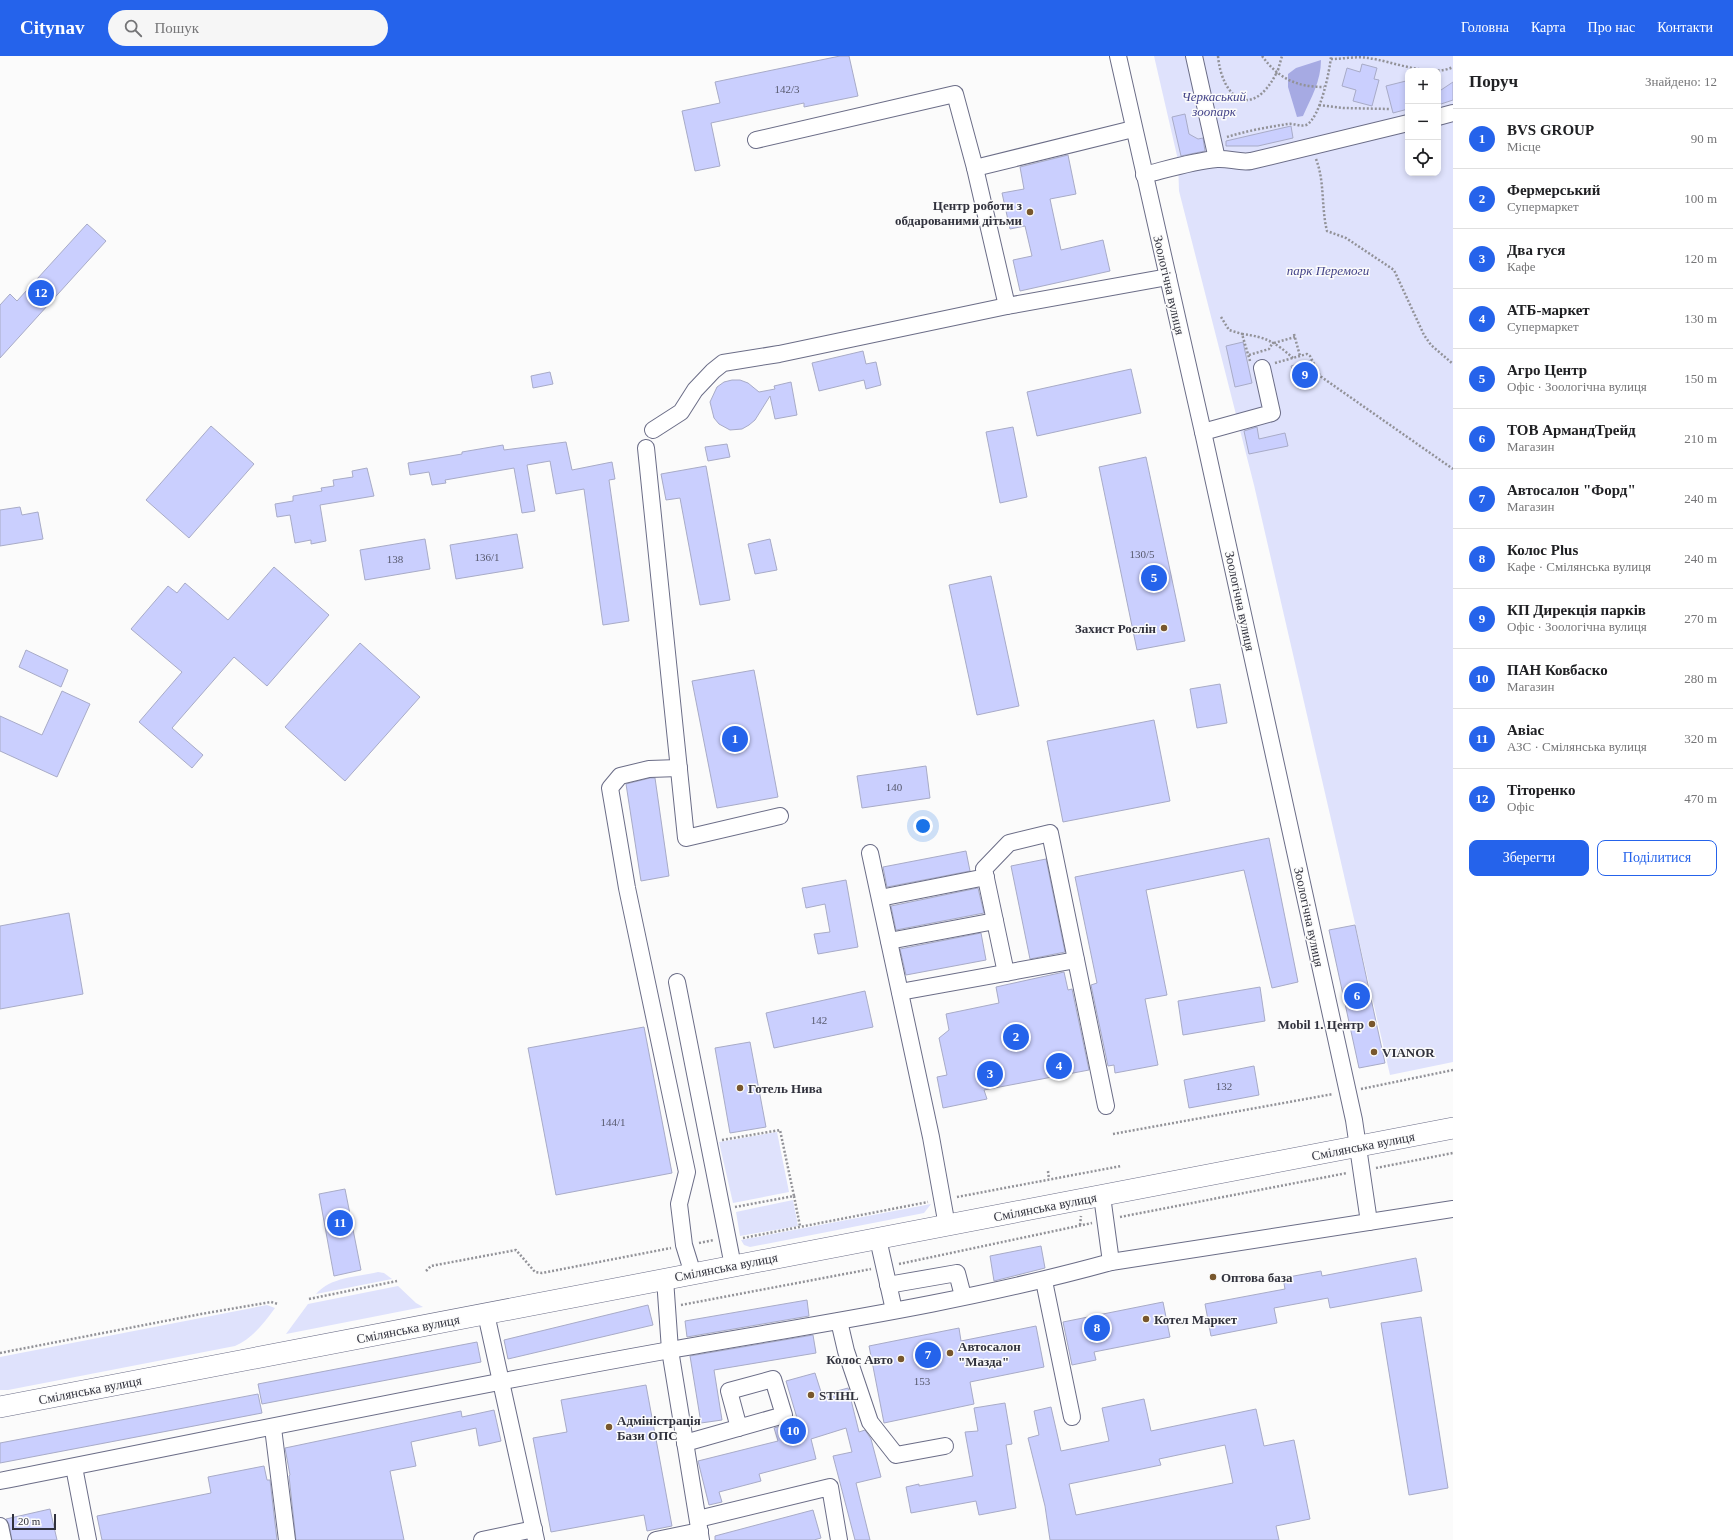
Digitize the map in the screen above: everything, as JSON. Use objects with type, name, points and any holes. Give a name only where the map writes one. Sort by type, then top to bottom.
[{"type":"main road","name":"Смілянська вулиця","points":[[0,1407],[1453,1128]]},
{"type":"street","name":"Зоологічна вулиця","points":[[1118,56],[1133,129],[1203,432],[1348,1092],[1369,1222]]},
{"type":"street","points":[[1194,56],[1217,159]]},
{"type":"street","points":[[756,140],[955,94],[975,168],[1007,306]]},
{"type":"street","points":[[1441,116],[1453,113]]},
{"type":"street","points":[[1144,174],[1217,159],[1239,162],[1251,161],[1405,124]]},
{"type":"street","points":[[975,168],[1133,129]]},
{"type":"street","points":[[653,430],[681,412],[695,390],[723,363],[779,354],[1007,306],[1168,277]]},
{"type":"street","points":[[1203,432],[1272,413],[1262,368]]},
{"type":"street","points":[[646,448],[686,838],[780,816]]},
{"type":"street","points":[[679,768],[649,769],[620,776],[610,788],[627,888],[687,1172],[679,1204],[684,1245],[693,1274]]},
{"type":"street","points":[[1006,973],[984,869],[1009,843],[1050,833],[1106,1106]]},
{"type":"street","points":[[870,853],[931,1138],[947,1226]]},
{"type":"street","points":[[880,898],[986,877]]},
{"type":"street","points":[[889,941],[995,921]]},
{"type":"street","points":[[900,992],[1076,960]]},
{"type":"street","points":[[678,982],[733,1266]]},
{"type":"street","points":[[1102,1196],[1111,1262]]},
{"type":"street","points":[[0,1481],[670,1350],[839,1321],[1044,1281],[1111,1262],[1453,1209]]},
{"type":"street","points":[[878,1239],[894,1310]]},
{"type":"street","points":[[888,1285],[957,1273],[962,1296]]},
{"type":"street","points":[[665,1279],[670,1350],[700,1530]]},
{"type":"street","points":[[1044,1281],[1072,1416]]},
{"type":"street","points":[[482,1540],[535,1534],[486,1314]]},
{"type":"street","points":[[839,1321],[846,1351],[870,1422],[896,1455],[945,1446]]},
{"type":"street","points":[[273,1428],[287,1540]]},
{"type":"street","points":[[685,1443],[739,1428]]},
{"type":"street","points":[[74,1467],[88,1540]]},
{"type":"street","points":[[656,1540],[700,1530],[830,1487],[839,1540]]},
{"type":"street","points":[[0,1526],[3,1540]]},
{"type":"path","points":[[1218,56],[1226,86],[1231,93],[1240,98],[1250,99],[1258,97],[1266,90],[1278,70],[1282,56]]},
{"type":"path","points":[[1262,56],[1274,70],[1290,81],[1302,86],[1324,88]]},
{"type":"path","points":[[1213,141],[1288,124],[1306,125],[1313,118],[1320,105],[1331,57],[1368,58],[1398,63],[1410,69],[1436,70],[1453,67]]},
{"type":"path","points":[[1320,105],[1343,108],[1390,109]]},
{"type":"path","points":[[1309,147],[1317,161],[1323,184],[1323,211],[1327,231],[1346,238],[1394,270],[1424,335],[1431,345],[1453,364]]},
{"type":"path","points":[[1221,317],[1229,330],[1242,334]]},
{"type":"path","points":[[1294,334],[1300,356]]},
{"type":"path","points":[[1248,355],[1269,349],[1273,343],[1295,338]]},
{"type":"path","points":[[1293,358],[1307,354],[1310,356],[1320,376],[1453,469]]},
{"type":"path","points":[[1113,1134],[1348,1092],[1453,1070]]},
{"type":"path","points":[[708,1142],[780,1130],[800,1226]]},
{"type":"path","points":[[667,1307],[885,1267],[1106,1220],[1453,1153]]},
{"type":"path","points":[[426,1271],[431,1266],[516,1250],[535,1272],[542,1273],[684,1245],[727,1238],[741,1238],[1121,1166]]},
{"type":"path","points":[[1048,1171],[1049,1179]]},
{"type":"path","points":[[722,1210],[794,1196]]},
{"type":"path","points":[[309,1299],[397,1281]]},
{"type":"path","points":[[0,1354],[201,1314],[272,1302],[278,1304]]},
{"type":"green space","name":"парк Перемоги","points":[[1154,56],[1453,56],[1453,1062],[1390,1075],[1254,485],[1179,191],[1178,160]]},
{"type":"green space","points":[[777,1132],[789,1192],[733,1203],[719,1142]]},
{"type":"green space","points":[[793,1200],[798,1226],[740,1236],[736,1212]]},
{"type":"green space","points":[[931,1204],[924,1213],[750,1247],[744,1245],[741,1240]]},
{"type":"green space","points":[[378,1272],[384,1273],[392,1279],[316,1294],[329,1284],[344,1278]]},
{"type":"green space","points":[[398,1286],[416,1303],[423,1307],[286,1334],[308,1304]]},
{"type":"green space","points":[[267,1305],[275,1308],[252,1335],[235,1346],[8,1390],[0,1390],[0,1357]]},
{"type":"water","points":[[1321,60],[1321,68],[1312,96],[1303,116],[1297,117],[1288,87],[1288,74],[1296,68]]},
{"type":"building","points":[[840,56],[849,56],[858,96],[804,107],[804,103],[711,123],[720,166],[695,171],[682,111],[720,103],[715,82]]},
{"type":"building","points":[[1362,64],[1377,68],[1374,79],[1379,80],[1372,106],[1353,101],[1356,90],[1342,86],[1347,68],[1360,72]]},
{"type":"building","points":[[1405,81],[1405,110],[1393,113],[1386,86]]},
{"type":"building","points":[[1453,82],[1453,100],[1441,104],[1441,90]]},
{"type":"building","points":[[1185,114],[1189,134],[1198,139],[1203,138],[1205,151],[1181,156],[1172,117]]},
{"type":"building","points":[[1291,126],[1293,138],[1258,146],[1226,146],[1226,141]]},
{"type":"building","name":"Центр роботи з обдарованими дітьми","points":[[1068,155],[1076,194],[1050,199],[1061,250],[1103,240],[1110,271],[1020,291],[1013,260],[1032,256],[1025,226],[1010,229],[1002,193],[1024,189],[1020,167]]},
{"type":"building","points":[[87,224],[106,241],[0,358],[0,305],[10,294],[17,301]]},
{"type":"building","points":[[1243,342],[1252,383],[1235,387],[1226,346]]},
{"type":"building","points":[[863,351],[866,364],[876,362],[881,385],[866,389],[864,380],[819,391],[812,363]]},
{"type":"building","points":[[1311,360],[1315,374],[1312,375],[1315,383],[1298,388],[1291,366]]},
{"type":"building","points":[[1131,369],[1141,413],[1037,436],[1027,392]]},
{"type":"building","points":[[550,372],[553,384],[533,388],[531,376]]},
{"type":"building","points":[[740,380],[748,383],[759,392],[775,389],[774,386],[791,382],[797,415],[775,419],[770,396],[755,420],[742,429],[730,430],[719,424],[714,418],[710,402],[717,387],[724,382]]},
{"type":"building","points":[[211,426],[254,464],[189,538],[146,500]]},
{"type":"building","points":[[1013,427],[1027,497],[1000,503],[986,432]]},
{"type":"building","points":[[1257,427],[1259,439],[1285,433],[1288,446],[1249,454],[1244,431]]},
{"type":"building","points":[[566,442],[572,470],[612,462],[615,479],[609,480],[629,621],[603,625],[584,489],[556,494],[550,461],[527,465],[535,511],[522,513],[514,468],[445,480],[446,483],[432,485],[429,472],[410,475],[408,463],[462,454],[462,452],[503,445],[504,450]]},
{"type":"building","points":[[727,444],[730,457],[708,461],[705,447]]},
{"type":"building","points":[[1146,457],[1185,641],[1137,650],[1099,467]]},
{"type":"building","points":[[706,466],[730,600],[700,605],[680,498],[666,500],[661,474]]},
{"type":"building","points":[[367,468],[374,496],[320,505],[326,541],[311,544],[311,540],[295,543],[290,515],[277,517],[275,504],[293,501],[293,496],[322,491],[321,488],[334,486],[333,480],[353,477],[352,471]]},
{"type":"building","points":[[20,507],[22,515],[38,512],[43,539],[0,546],[0,510]]},
{"type":"building","points":[[517,534],[523,568],[456,579],[450,545]]},
{"type":"building","points":[[425,539],[430,569],[365,580],[360,550]]},
{"type":"building","points":[[770,539],[777,570],[755,574],[748,544]]},
{"type":"building","points":[[274,567],[329,615],[267,686],[234,657],[172,728],[203,755],[192,768],[139,722],[182,672],[131,629],[168,586],[177,593],[185,583],[228,620]]},
{"type":"building","points":[[991,576],[1019,706],[977,715],[949,585]]},
{"type":"building","points":[[360,643],[420,697],[345,781],[285,727]]},
{"type":"building","points":[[26,650],[68,670],[61,687],[19,667]]},
{"type":"building","points":[[754,670],[778,797],[717,808],[692,681]]},
{"type":"building","points":[[1220,684],[1227,723],[1197,728],[1190,689]]},
{"type":"building","points":[[62,691],[90,704],[57,777],[0,751],[0,716],[42,735]]},
{"type":"building","points":[[1154,720],[1170,801],[1063,822],[1047,741]]},
{"type":"building","points":[[926,766],[930,798],[862,808],[857,776]]},
{"type":"building","points":[[655,778],[669,876],[641,881],[626,784]]},
{"type":"building","points":[[1269,838],[1298,982],[1272,988],[1244,870],[1146,890],[1167,995],[1145,999],[1158,1065],[1115,1073],[1114,1065],[1108,1066],[1091,985],[1097,983],[1075,877]]},
{"type":"building","points":[[966,851],[970,871],[887,887],[883,867]]},
{"type":"building","points":[[1046,859],[1065,952],[1030,959],[1011,866]]},
{"type":"building","points":[[846,880],[858,947],[818,954],[814,934],[830,932],[825,904],[806,908],[802,888]]},
{"type":"building","points":[[978,888],[984,913],[896,930],[891,906]]},
{"type":"building","points":[[69,913],[83,994],[0,1009],[0,926]]},
{"type":"building","points":[[1355,925],[1385,1063],[1359,1068],[1329,930]]},
{"type":"building","points":[[981,933],[986,960],[906,975],[900,949]]},
{"type":"building","points":[[1064,972],[1068,990],[1072,989],[1089,1070],[984,1090],[987,1099],[943,1108],[937,1077],[947,1075],[939,1038],[949,1030],[946,1014],[999,1003],[996,987]]},
{"type":"building","points":[[1260,987],[1265,1021],[1183,1035],[1178,1001]]},
{"type":"building","points":[[865,991],[873,1027],[774,1048],[766,1013]]},
{"type":"building","points":[[644,1027],[672,1173],[556,1195],[528,1048]]},
{"type":"building","name":"Готель Нива","points":[[750,1042],[766,1127],[730,1133],[715,1048]]},
{"type":"building","points":[[1254,1066],[1259,1095],[1189,1108],[1184,1080]]},
{"type":"building","points":[[345,1189],[361,1270],[334,1276],[319,1194]]},
{"type":"building","points":[[1041,1246],[1045,1268],[994,1281],[990,1256]]},
{"type":"building","points":[[1416,1258],[1422,1291],[1330,1308],[1328,1298],[1274,1308],[1277,1323],[1211,1336],[1205,1304],[1285,1289],[1283,1278],[1321,1271],[1322,1276]]},
{"type":"building","points":[[807,1300],[809,1316],[687,1337],[685,1321]]},
{"type":"building","points":[[1163,1302],[1170,1337],[1094,1352],[1096,1360],[1072,1365],[1063,1322]]},
{"type":"building","points":[[648,1305],[653,1325],[508,1359],[504,1340]]},
{"type":"building","points":[[1421,1317],[1448,1488],[1409,1495],[1381,1323]]},
{"type":"building","points":[[1036,1326],[1044,1367],[970,1382],[974,1404],[884,1423],[869,1346],[959,1328],[961,1341]]},
{"type":"building","points":[[813,1335],[816,1353],[714,1370],[722,1420],[701,1423],[690,1356]]},
{"type":"building","points":[[477,1342],[481,1362],[262,1404],[258,1384]]},
{"type":"building","points":[[815,1373],[822,1395],[848,1388],[859,1432],[865,1430],[871,1439],[881,1477],[856,1483],[870,1540],[855,1540],[833,1456],[852,1452],[846,1428],[811,1439],[816,1459],[759,1474],[761,1481],[719,1492],[722,1502],[709,1505],[698,1461],[778,1441],[774,1428],[787,1424],[797,1418],[786,1381]]},
{"type":"building","points":[[646,1385],[672,1526],[647,1531],[644,1515],[551,1532],[533,1438],[567,1432],[561,1400]]},
{"type":"building","points":[[258,1394],[262,1413],[0,1463],[0,1443]]},
{"type":"building","points":[[1144,1399],[1151,1431],[1256,1409],[1264,1446],[1294,1440],[1310,1519],[1276,1526],[1279,1540],[1050,1540],[1045,1506],[1028,1438],[1039,1435],[1034,1411],[1051,1407],[1061,1451],[1109,1441],[1102,1408]],"holes":[[[1225,1445],[1233,1483],[1076,1515],[1069,1484],[1161,1465],[1159,1459]]]},
{"type":"building","points":[[1005,1403],[1012,1444],[1006,1445],[1016,1508],[979,1515],[976,1501],[911,1513],[906,1487],[973,1476],[965,1432],[978,1431],[974,1408]]},
{"type":"building","points":[[494,1410],[501,1441],[479,1446],[476,1428],[411,1442],[416,1466],[390,1471],[404,1540],[296,1540],[290,1475],[285,1448],[461,1411],[462,1417]]},
{"type":"building","points":[[264,1466],[267,1480],[270,1480],[277,1540],[102,1540],[97,1516],[211,1493],[208,1477]]},
{"type":"building","points":[[50,1509],[57,1540],[12,1540],[9,1524],[6,1519]]},
{"type":"building","points":[[813,1510],[821,1538],[814,1540],[715,1540],[715,1536]]},
{"type":"place","name":"Центр роботи з обдарованими дітьми","points":[[1030,212]]},
{"type":"place","name":"Тіторенко","points":[[41,293]]},
{"type":"place","name":"КП Дирекція парків","points":[[1305,375]]},
{"type":"place","name":"Агро Центр","points":[[1154,578]]},
{"type":"place","name":"Захист Рослін","points":[[1164,628]]},
{"type":"place","name":"BVS GROUP","points":[[735,739]]},
{"type":"place","name":"ТОВ АрмандТрейд","points":[[1357,996]]},
{"type":"place","name":"Mobil 1. Центр","points":[[1372,1024]]},
{"type":"place","name":"Фермерський","points":[[1016,1037]]},
{"type":"place","name":"VIANOR","points":[[1374,1052]]},
{"type":"place","name":"АТБ-маркет","points":[[1059,1066]]},
{"type":"place","name":"Два гуся","points":[[990,1074]]},
{"type":"place","name":"Готель Нива","points":[[740,1088]]},
{"type":"place","name":"Авіас","points":[[340,1223]]},
{"type":"place","name":"Оптова база","points":[[1213,1277]]},
{"type":"place","name":"Котел Маркет","points":[[1146,1319]]},
{"type":"place","name":"Колос Plus","points":[[1097,1328]]},
{"type":"place","name":"Автосалон \"Мазда\"","points":[[950,1353]]},
{"type":"place","name":"Автосалон \"Форд\"","points":[[928,1355]]},
{"type":"place","name":"Колос Авто","points":[[901,1359]]},
{"type":"place","name":"STIHL","points":[[811,1395]]},
{"type":"place","name":"Адміністрація Бази ОПС","points":[[609,1427]]},
{"type":"place","name":"ПАН Ковбаско","points":[[793,1431]]},
{"type":"park label","name":"Черкаський зоопарк","points":[[1214,104]]}]
